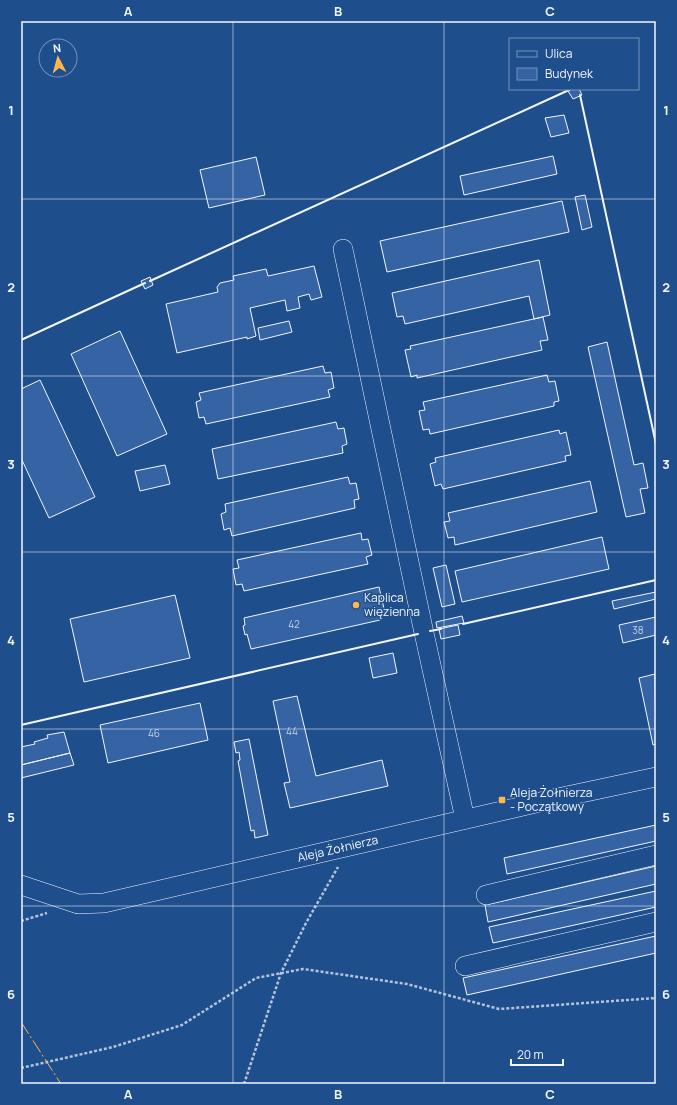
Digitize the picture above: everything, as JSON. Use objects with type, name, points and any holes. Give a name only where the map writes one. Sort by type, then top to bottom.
[{"type":"street","points":[[343,249],[465,819]]},
{"type":"street","name":"Aleja Żołnierza","points":[[21,885],[78,904],[104,903],[465,819],[656,777]]},
{"type":"street","points":[[486,895],[656,855]]},
{"type":"street","points":[[465,966],[656,922]]},
{"type":"path","points":[[244,1084],[281,973],[306,923],[350,846]]},
{"type":"path","points":[[21,1068],[113,1047],[182,1025],[256,978],[303,969],[407,984],[499,1009],[656,998]]},
{"type":"building","points":[[580,90],[582,95],[573,99],[568,91]]},
{"type":"building","points":[[564,115],[569,133],[551,137],[545,118]]},
{"type":"building","points":[[553,156],[557,174],[464,195],[460,176]]},
{"type":"building","points":[[256,157],[265,195],[209,208],[200,170]]},
{"type":"building","points":[[585,195],[592,227],[582,230],[575,197]]},
{"type":"building","points":[[562,201],[569,232],[387,272],[380,241]]},
{"type":"building","points":[[539,260],[550,315],[534,319],[529,296],[405,324],[403,316],[397,317],[392,293]]},
{"type":"building","points":[[314,266],[322,297],[311,300],[309,294],[298,297],[300,308],[287,311],[285,300],[250,308],[256,336],[177,353],[166,304],[218,292],[217,287],[220,283],[234,280],[233,276],[266,269],[268,276]]},
{"type":"building","points":[[150,277],[153,285],[145,289],[141,281]]},
{"type":"building","points":[[543,317],[548,340],[540,341],[542,350],[417,378],[417,375],[411,377],[405,350],[411,349],[410,346]]},
{"type":"building","points":[[289,321],[292,332],[260,340],[258,328]]},
{"type":"building","points":[[120,331],[167,434],[117,456],[71,354]]},
{"type":"building","points":[[607,342],[634,465],[643,463],[648,488],[640,489],[645,513],[626,517],[588,347]]},
{"type":"building","points":[[323,366],[325,373],[331,372],[334,388],[328,390],[330,397],[206,424],[204,417],[199,418],[196,402],[201,400],[199,393]]},
{"type":"building","points":[[547,375],[549,382],[555,381],[559,401],[554,402],[554,406],[430,434],[429,429],[423,430],[419,411],[425,410],[423,402]]},
{"type":"building","points":[[40,380],[95,497],[49,518],[21,458],[21,389]]},
{"type":"building","points":[[336,422],[338,429],[344,428],[347,444],[342,446],[343,453],[218,479],[212,449]]},
{"type":"building","points":[[559,430],[560,434],[566,432],[571,455],[565,456],[566,461],[443,489],[441,484],[435,486],[430,464],[436,462],[435,458]]},
{"type":"building","points":[[165,465],[170,484],[140,491],[135,471]]},
{"type":"building","points":[[348,477],[350,484],[356,483],[359,499],[354,500],[355,508],[232,536],[230,528],[224,530],[221,514],[226,512],[225,504]]},
{"type":"building","points":[[590,481],[597,512],[455,545],[454,537],[448,538],[444,522],[450,521],[448,513]]},
{"type":"building","points":[[361,533],[362,540],[368,539],[372,555],[366,557],[368,564],[244,591],[242,584],[236,585],[233,569],[239,568],[237,560]]},
{"type":"building","points":[[602,537],[609,569],[462,602],[455,571]]},
{"type":"building","points":[[446,565],[455,604],[442,607],[433,568]]},
{"type":"building","points":[[379,587],[385,613],[379,615],[380,620],[251,649],[247,634],[245,635],[243,626],[245,625],[244,618]]},
{"type":"building","points":[[656,592],[656,599],[614,609],[612,601]]},
{"type":"building","points":[[175,595],[190,658],[84,682],[70,619]]},
{"type":"building","points":[[462,616],[464,623],[437,628],[436,622]]},
{"type":"building","points":[[656,617],[656,635],[623,643],[619,625]]},
{"type":"building","points":[[458,625],[460,635],[441,639],[439,629]]},
{"type":"building","points":[[393,653],[397,673],[373,678],[369,658]]},
{"type":"building","points":[[655,674],[656,744],[653,745],[639,678]]},
{"type":"building","points":[[297,696],[316,776],[382,760],[388,786],[290,808],[284,783],[290,782],[273,701]]},
{"type":"building","points":[[200,703],[208,740],[108,763],[100,725]]},
{"type":"building","points":[[64,732],[70,753],[21,765],[21,747],[35,744],[34,742],[48,738],[47,735]]},
{"type":"building","points":[[249,739],[268,835],[255,838],[254,830],[251,831],[238,761],[240,760],[239,752],[236,753],[234,742]]},
{"type":"building","points":[[70,753],[74,765],[21,778],[21,765]]},
{"type":"building","points":[[656,825],[656,841],[507,874],[504,858]]},
{"type":"building","points":[[656,866],[656,884],[488,922],[485,905]]},
{"type":"building","points":[[656,891],[656,907],[493,943],[489,927]]},
{"type":"building","points":[[656,936],[656,953],[467,995],[463,978]]},
{"type":"wall","points":[[150,281],[569,90]]},
{"type":"wall","points":[[580,95],[656,444]]},
{"type":"wall","points":[[21,340],[145,283]]},
{"type":"wall","points":[[463,624],[656,580]]},
{"type":"wall","points":[[430,631],[441,629]]},
{"type":"wall","points":[[21,725],[418,634]]},
{"type":"power","points":[[21,1022],[61,1084]]},
{"type":"place","name":"Kaplica więzienna","points":[[356,605]]},
{"type":"place","name":"Aleja Żołnierza - Początkowy","points":[[502,800]]}]
